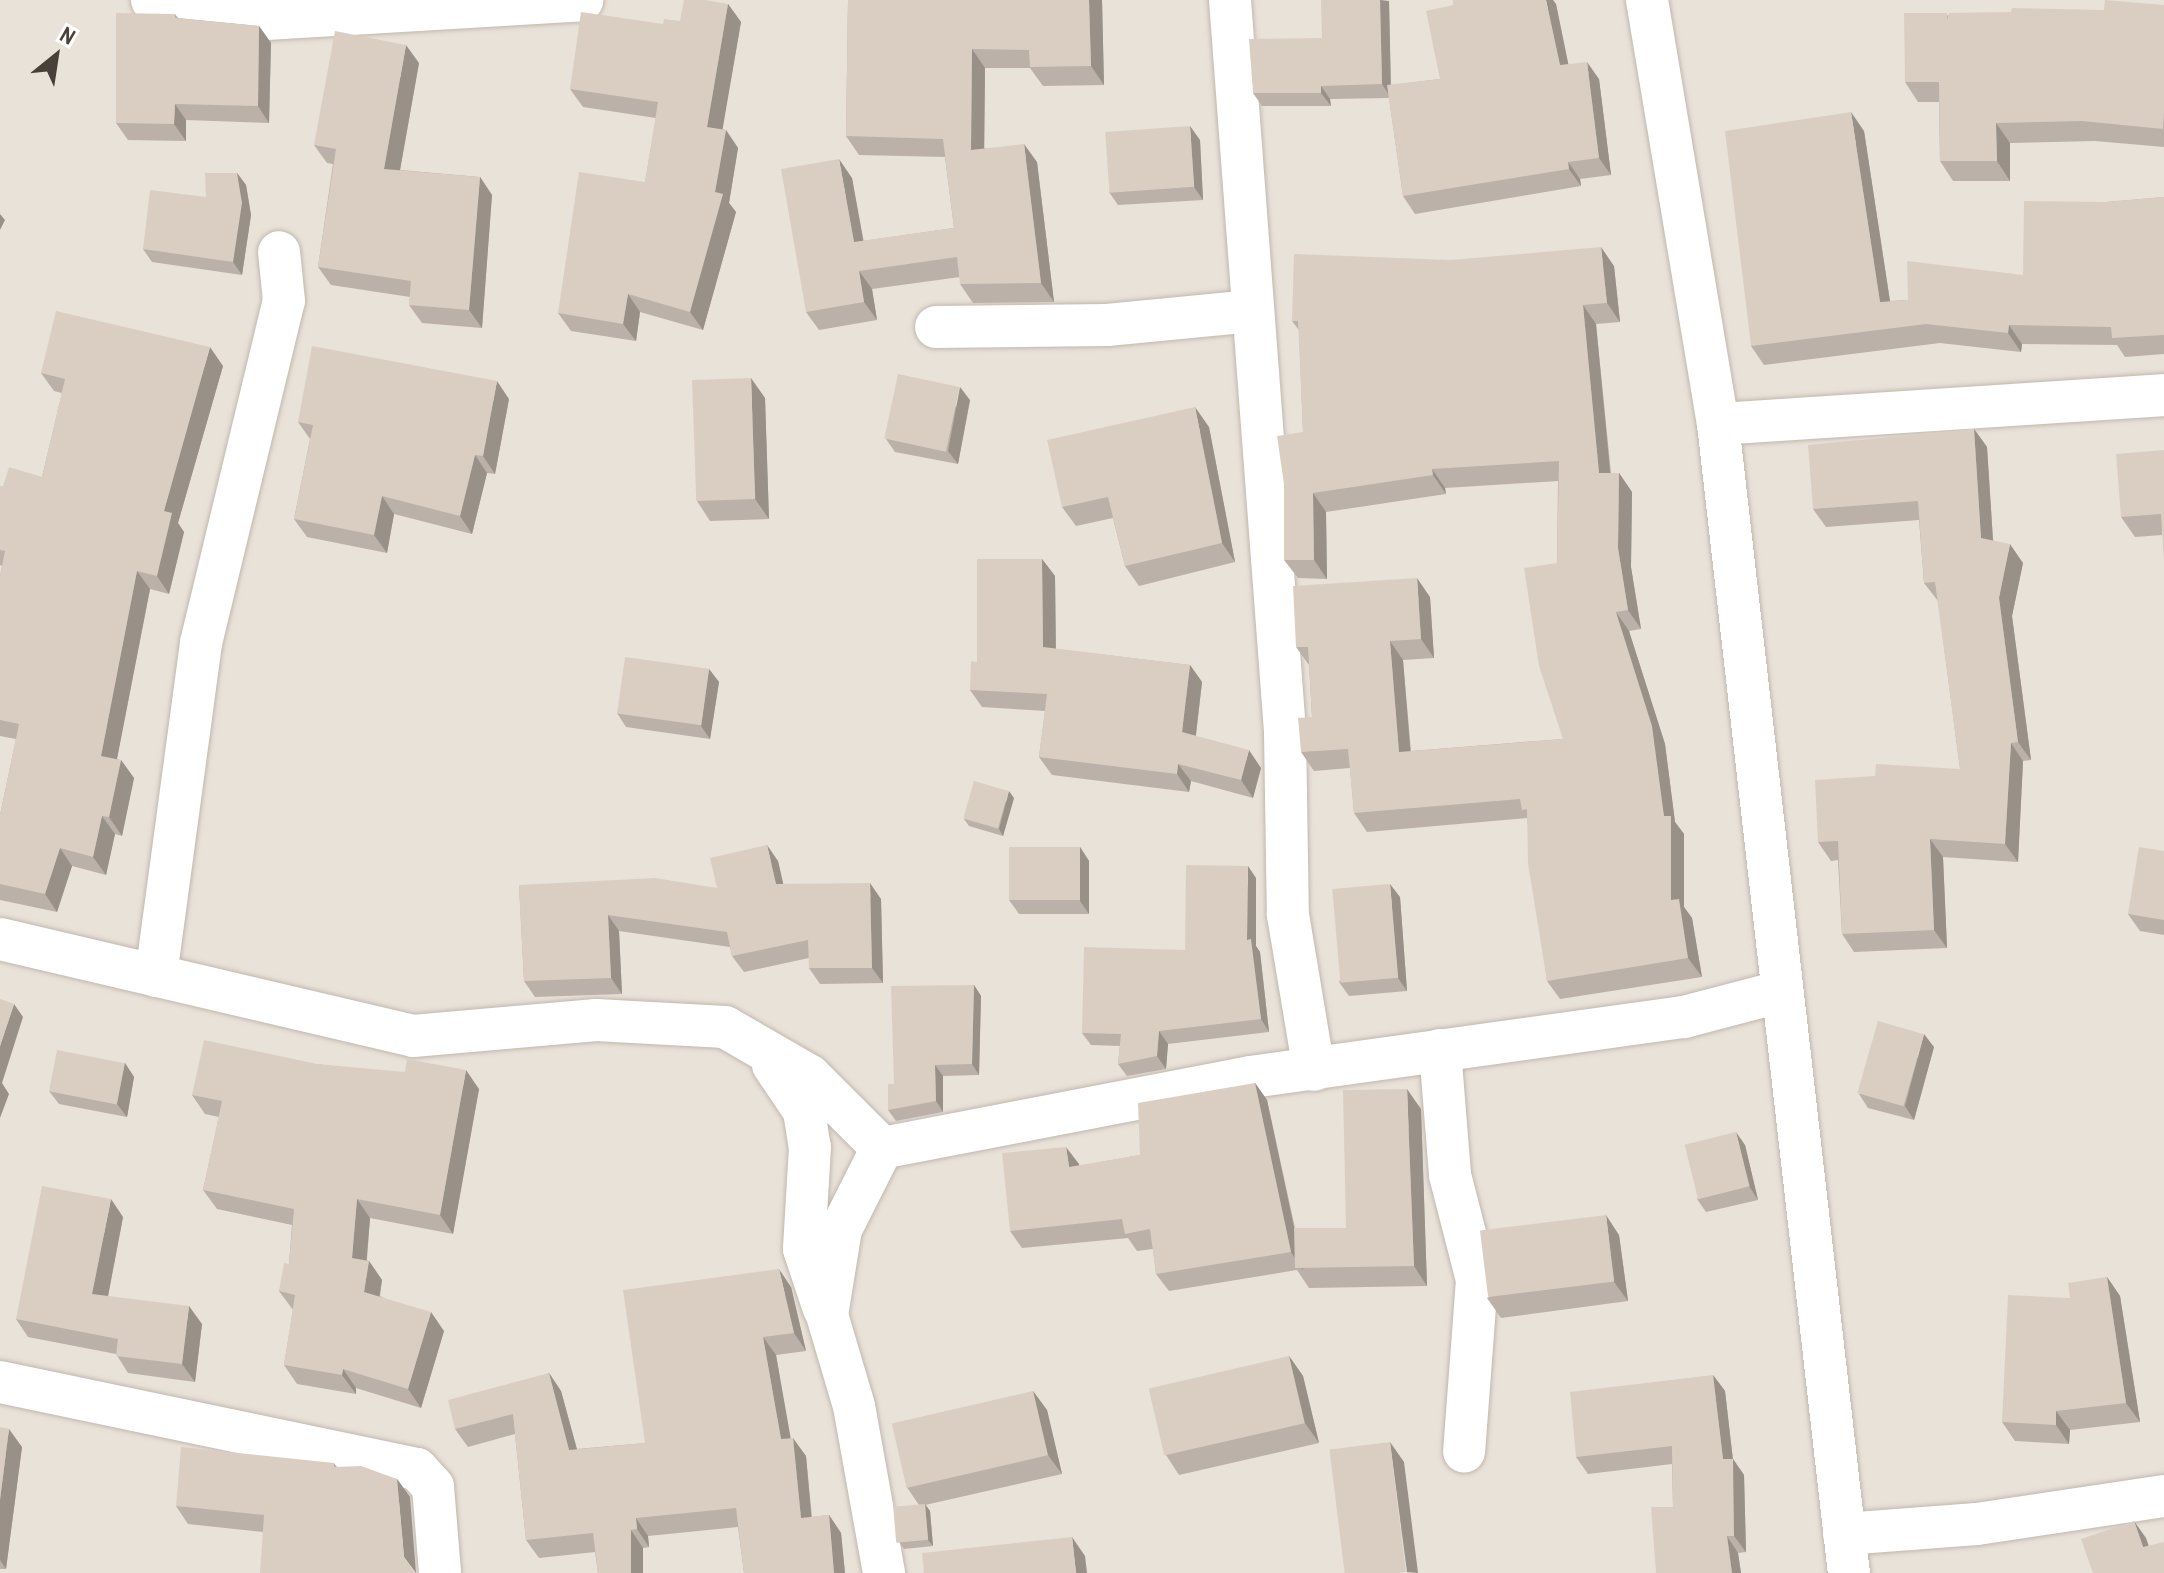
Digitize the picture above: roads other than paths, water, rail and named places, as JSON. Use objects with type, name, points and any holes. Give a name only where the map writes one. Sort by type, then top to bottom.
[{"type":"street","points":[[152,0],[266,19],[582,0]]},
{"type":"street","points":[[1230,0],[1285,732],[1288,915],[1314,1070]]},
{"type":"street","points":[[1647,0],[1718,424],[1779,992],[1846,1553],[1977,1524],[2164,1496]]},
{"type":"street","points":[[156,976],[201,643],[284,301],[279,252]]},
{"type":"street","points":[[936,327],[1107,325],[1252,311]]},
{"type":"street","points":[[1718,424],[2164,395]]},
{"type":"street","points":[[0,939],[413,1036],[596,1020],[725,1027],[810,1076],[882,1148]]},
{"type":"street","points":[[882,1148],[1251,1077],[1684,1017],[1779,992]]},
{"type":"street","points":[[750,1041],[789,1082],[804,1111],[810,1147],[804,1249],[854,1406],[884,1573]]},
{"type":"street","points":[[1440,1050],[1450,1175],[1477,1280],[1464,1452]]},
{"type":"street","points":[[827,1315],[841,1229],[882,1148]]},
{"type":"street","points":[[0,1382],[391,1460],[417,1469],[433,1487],[440,1573]]}]
